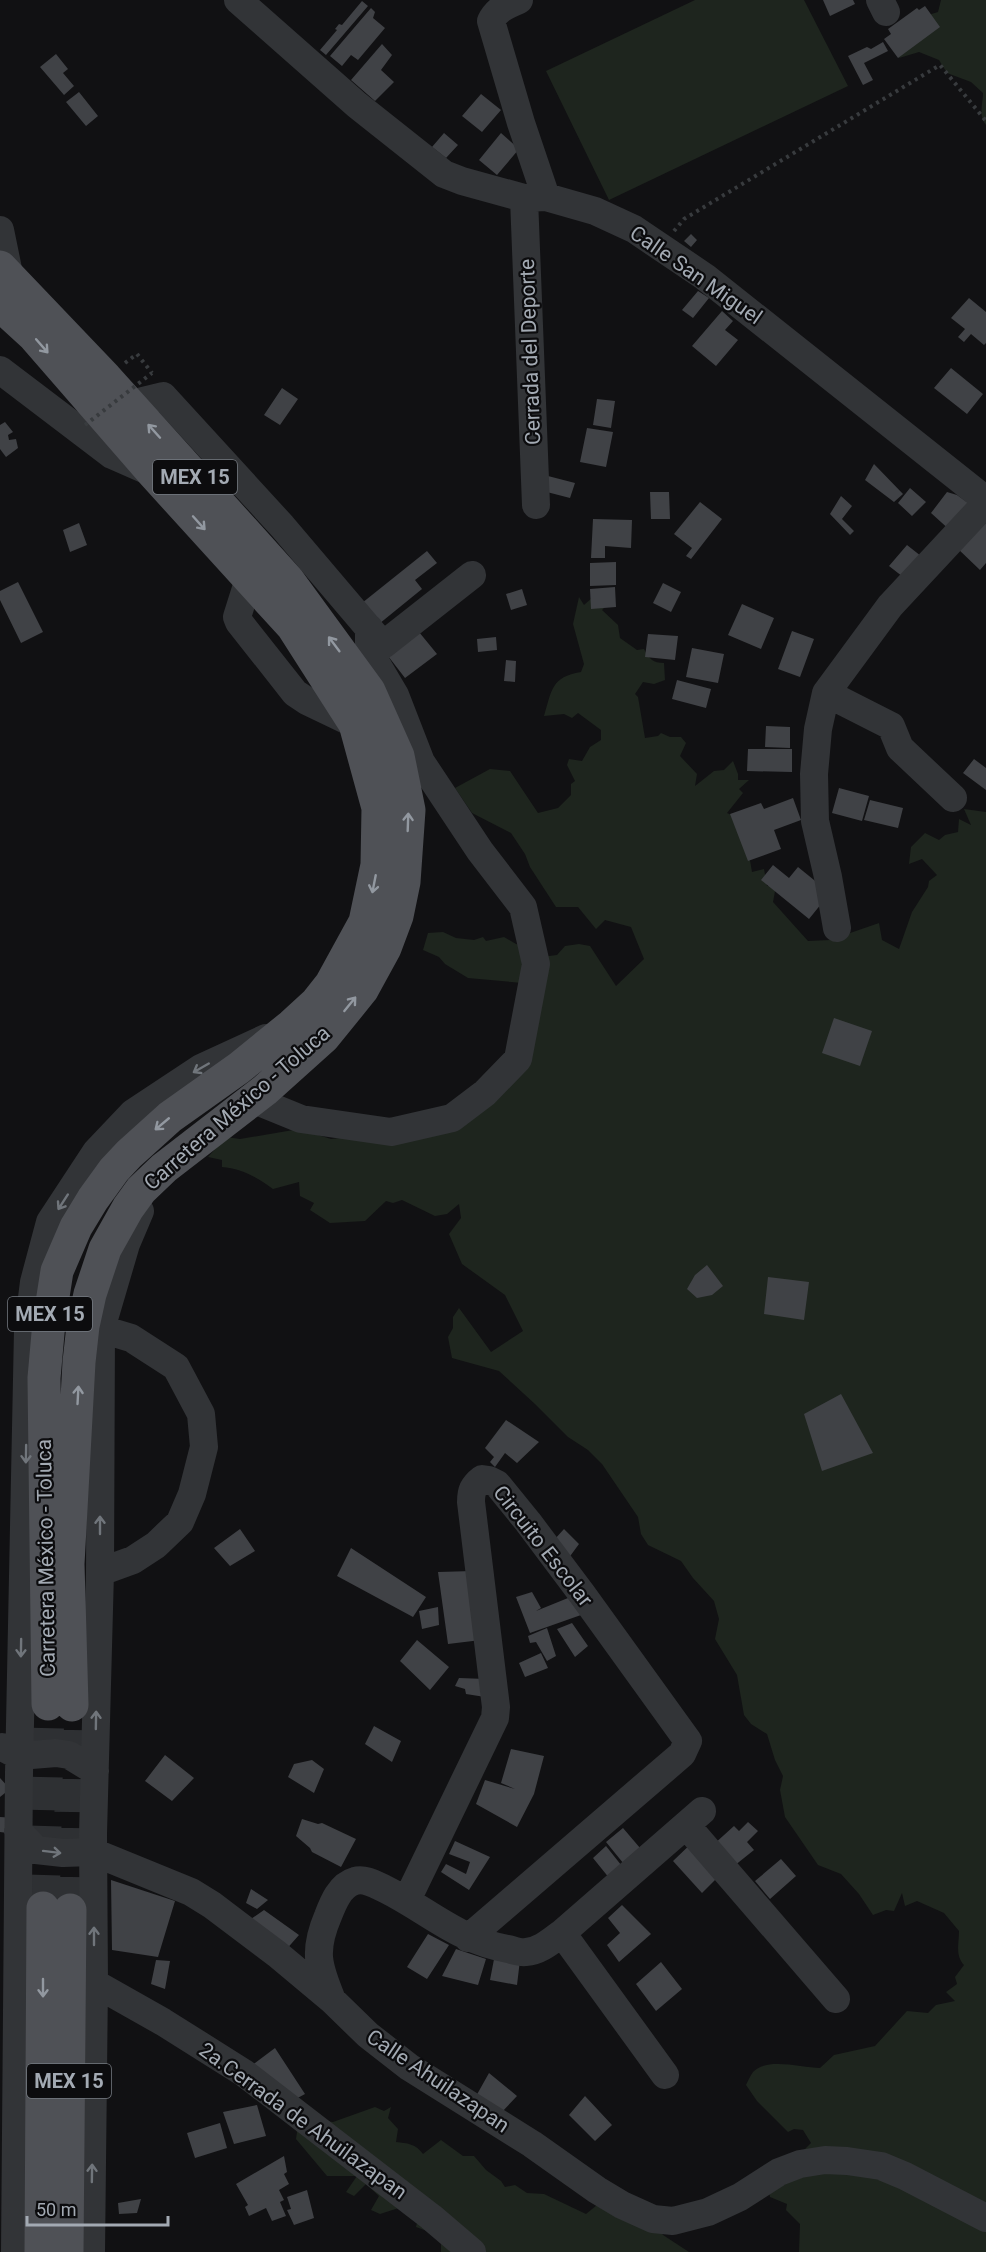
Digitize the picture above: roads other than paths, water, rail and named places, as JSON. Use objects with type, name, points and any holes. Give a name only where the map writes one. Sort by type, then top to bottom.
[{"type":"main road","name":"Carretera México - Toluca","points":[[0,305],[33,335],[292,627],[355,724],[378,807],[374,884],[365,922],[331,984],[316,1003],[292,1025],[239,1068],[170,1117],[134,1149],[114,1170],[93,1198],[76,1227],[57,1271],[44,1378],[60,1705],[83,1326],[90,1294],[105,1249],[141,1190],[324,1037],[362,990],[385,948],[397,916],[404,882],[408,831],[407,795],[398,756],[369,691],[288,580],[130,404],[3,279]]},
{"type":"main road","name":"MEX 15","points":[[41,2252],[57,1909],[67,2252]]},
{"type":"street","name":"Calle San Miguel","points":[[237,0],[357,105],[444,174],[462,181],[595,211],[634,229],[705,277],[986,501]]},
{"type":"street","name":"Cerrada del Deporte","points":[[519,0],[505,6],[495,14],[491,21],[521,123],[535,198],[536,505]]},
{"type":"street","points":[[0,230],[3,279]]},
{"type":"street","points":[[0,369],[112,455],[153,473]]},
{"type":"street","points":[[130,404],[163,396],[282,526],[376,637]]},
{"type":"street","points":[[837,928],[815,821],[814,774],[818,729],[826,693],[890,606],[986,501]]},
{"type":"street","points":[[252,1099],[301,1119],[391,1132],[452,1118],[485,1093],[518,1059],[536,964],[523,907],[480,851],[420,762],[395,695],[369,651],[376,637],[472,575]]},
{"type":"street","points":[[826,693],[891,726],[900,748],[953,798]]},
{"type":"street","points":[[15,2252],[18,1831],[9,1751],[28,1330],[34,1282],[50,1222],[96,1152],[134,1113],[201,1068],[292,1025]]},
{"type":"street","points":[[91,2252],[93,1852],[100,1572],[101,1329],[126,1244],[154,1178]]},
{"type":"street","points":[[100,1572],[133,1560],[156,1545],[180,1522],[192,1494],[204,1447],[201,1414],[176,1367],[131,1338],[101,1329]]},
{"type":"street","name":"Circuito Escolar","points":[[407,1900],[495,1718],[496,1707],[471,1502],[471,1491],[475,1485],[482,1479],[489,1480],[497,1484],[541,1540],[688,1741],[682,1754],[468,1938]]},
{"type":"street","points":[[9,1751],[69,1755],[95,1771]]},
{"type":"street","points":[[332,2000],[320,1968],[317,1948],[337,1897],[343,1888],[352,1882],[361,1880],[375,1884],[407,1900],[435,1921],[468,1938],[498,1948],[525,1953],[544,1947],[562,1933],[694,1818],[836,1999]]},
{"type":"street","points":[[18,1831],[36,1850],[63,1853],[93,1852]]},
{"type":"street","name":"Calle Ahuilazapan","points":[[93,1852],[162,1878],[212,1905],[277,1954],[332,2000],[368,2035],[410,2067],[532,2144],[597,2190],[622,2205],[653,2219],[673,2221],[708,2212],[741,2197],[779,2172],[800,2164],[825,2160],[847,2160],[881,2166],[986,2218]]},
{"type":"street","points":[[562,1933],[665,2075]]},
{"type":"street","name":"2a.Cerrada de Ahuilazapan","points":[[94,1983],[163,2022],[244,2073],[431,2217],[472,2252]]},
{"type":"tunnel","points":[[43,1908],[48,1704]]},
{"type":"tunnel","points":[[70,1910],[72,1705]]}]
